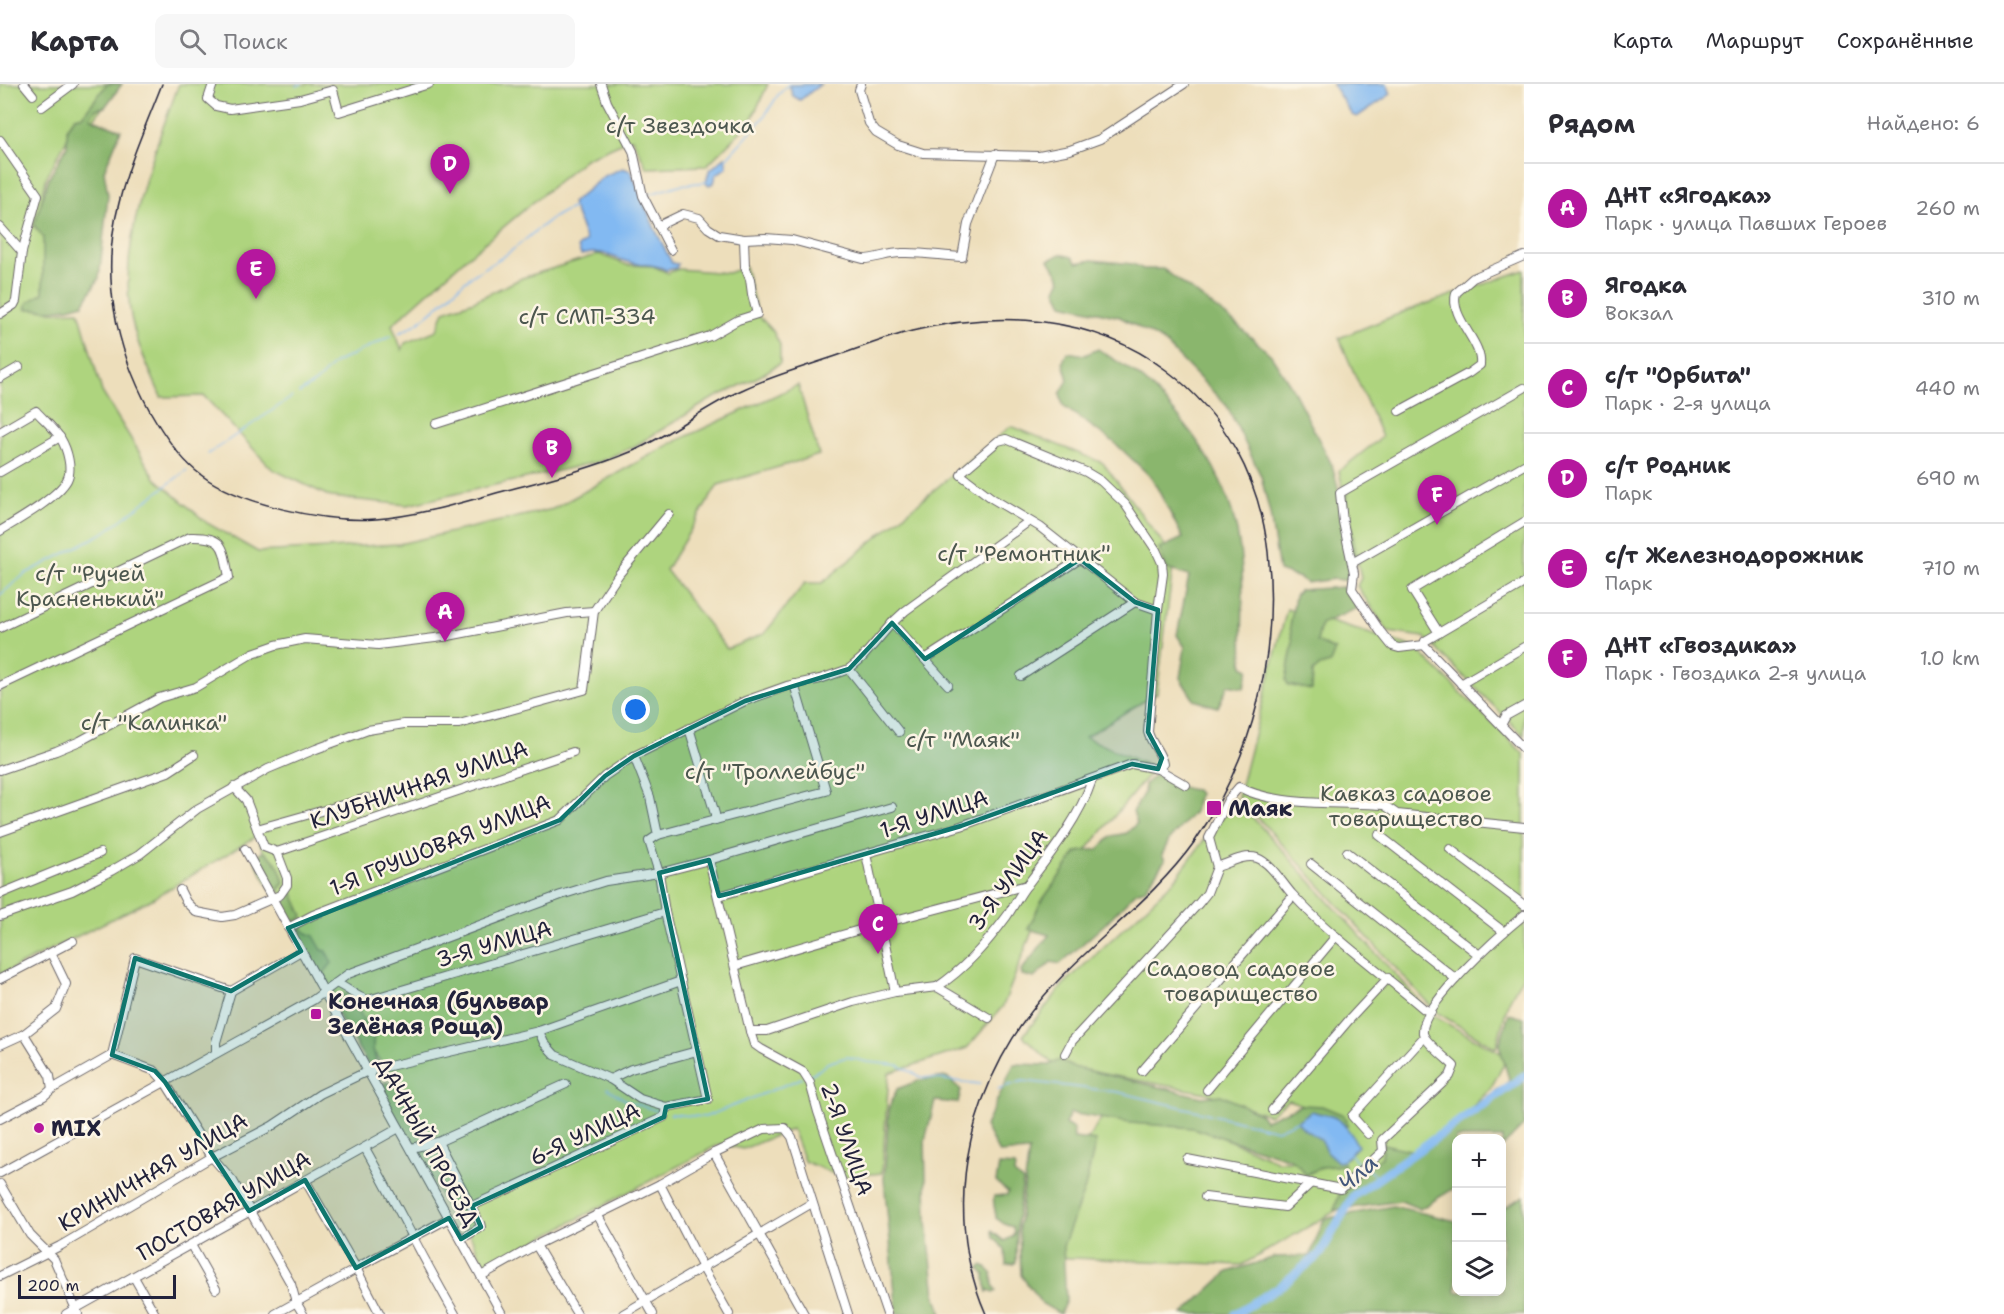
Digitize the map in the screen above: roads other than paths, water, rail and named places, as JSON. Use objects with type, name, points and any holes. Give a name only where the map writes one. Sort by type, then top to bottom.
[{"type":"street","points":[[24,84],[33,95]]},
{"type":"street","points":[[42,107],[73,84]]},
{"type":"street","points":[[213,84],[208,99],[216,106],[230,109],[300,99],[333,90],[339,112],[429,84]]},
{"type":"street","points":[[601,84],[607,102],[633,151],[643,196],[671,250]]},
{"type":"street","points":[[861,84],[859,90],[869,123],[876,132],[898,145],[923,153],[1039,156],[1070,150],[1100,139],[1184,84]]},
{"type":"street","points":[[0,141],[38,195],[22,252],[16,301],[14,305],[0,314]]},
{"type":"street","points":[[658,226],[682,214],[699,218],[719,235],[744,239],[792,240],[863,258],[874,259],[897,253],[962,257],[968,224],[995,154]]},
{"type":"street","points":[[0,227],[22,252]]},
{"type":"street","points":[[436,424],[710,336],[738,320],[757,314],[750,279],[745,267],[744,239]]},
{"type":"street","points":[[1399,411],[1469,374],[1480,365],[1479,356],[1455,305],[1456,293],[1473,278],[1524,256]]},
{"type":"street","points":[[0,378],[19,367]]},
{"type":"street","points":[[1424,645],[1399,648],[1389,644],[1352,589],[1354,576],[1340,496],[1342,491],[1524,388]]},
{"type":"street","points":[[0,432],[36,411],[60,437],[69,464],[67,480],[58,490],[0,531]]},
{"type":"street","points":[[0,472],[60,437]]},
{"type":"street","points":[[1158,610],[1135,602],[1040,527],[1028,522],[1023,516],[993,499],[961,476],[963,471],[998,441],[1006,439],[1020,443],[1101,481],[1125,504],[1156,550],[1162,563],[1163,574],[1148,732],[1163,764],[1158,769]]},
{"type":"street","points":[[1352,563],[1524,465]]},
{"type":"street","points":[[0,916],[72,891],[111,871],[140,854],[197,809],[268,769],[368,730],[404,724],[459,724],[584,690],[594,611],[618,574],[669,514]]},
{"type":"street","points":[[899,732],[849,669],[862,658],[892,623],[1028,522]]},
{"type":"street","points":[[1439,633],[1412,590],[1524,522]]},
{"type":"street","points":[[0,628],[190,537],[205,536],[214,539],[223,547],[229,577],[0,686]]},
{"type":"street","points":[[925,659],[1080,559]]},
{"type":"street","points":[[1424,645],[1425,641],[1524,583]]},
{"type":"street","points":[[1022,676],[1135,602]]},
{"type":"street","points":[[0,770],[80,741],[159,698],[196,687],[262,648],[304,639],[378,645],[474,632],[567,613],[594,611]]},
{"type":"street","points":[[892,623],[948,685]]},
{"type":"street","points":[[1424,645],[1524,749]]},
{"type":"street","points":[[1461,684],[1524,647]]},
{"type":"street","points":[[1497,664],[1524,652]]},
{"type":"street","name":"1-Я ГРУШОВАЯ УЛИЦА","points":[[288,928],[313,915],[560,820],[597,783],[634,756],[745,701],[794,684],[820,679],[849,669]]},
{"type":"street","points":[[666,1107],[708,1099],[665,912],[659,873],[649,841],[658,835],[826,791],[794,684]]},
{"type":"street","points":[[1501,725],[1506,716],[1524,706]]},
{"type":"street","points":[[689,728],[716,820]]},
{"type":"street","name":"КЛУБНИЧНАЯ УЛИЦА","points":[[277,852],[573,752]]},
{"type":"street","points":[[0,832],[168,772],[194,755]]},
{"type":"street","points":[[634,756],[650,797],[658,835]]},
{"type":"street","name":"1-Я УЛИЦА","points":[[719,896],[961,826],[1132,764],[1158,769],[1186,785]]},
{"type":"street","name":"3-Я УЛИЦА","points":[[750,1031],[767,1031],[853,1002],[895,992],[937,987],[962,969],[1007,915],[1041,869],[1070,824],[1092,780]]},
{"type":"street","points":[[180,890],[186,902],[196,912],[222,917],[235,915],[280,895],[287,885],[287,878],[277,852],[264,847],[246,800],[234,787]]},
{"type":"street","points":[[1065,1054],[1072,1041],[1207,893],[1217,867],[1209,838],[1228,800],[1239,787],[1268,797],[1384,805],[1397,814],[1524,827]]},
{"type":"street","points":[[257,829],[367,798]]},
{"type":"street","points":[[0,1173],[326,992],[348,974],[561,895],[606,881],[659,873],[892,807]]},
{"type":"street","points":[[1379,835],[1504,932]]},
{"type":"street","name":"ДАЧНЫЙ ПРОЕЗД","points":[[245,849],[502,1314]]},
{"type":"street","points":[[1450,849],[1524,905]]},
{"type":"street","points":[[0,894],[100,852]]},
{"type":"street","points":[[1347,852],[1478,954]]},
{"type":"street","points":[[866,854],[895,992]]},
{"type":"street","points":[[1217,867],[1247,857],[1258,858],[1264,862],[1293,896],[1336,936],[1424,1009],[1431,1012]]},
{"type":"street","name":"2-Я УЛИЦА","points":[[709,860],[754,1044],[803,1072],[810,1083],[887,1314]]},
{"type":"street","points":[[1311,864],[1456,979]]},
{"type":"street","points":[[735,966],[1027,885]]},
{"type":"street","points":[[1142,1071],[1293,896]]},
{"type":"street","name":"3-Я УЛИЦА","points":[[336,983],[348,988],[362,999],[368,1000],[665,912]]},
{"type":"street","points":[[1186,1159],[1341,1189],[1383,1151],[1382,1140],[1450,1076],[1454,1066],[1424,1037],[1423,1030],[1431,1012],[1478,954],[1524,915]]},
{"type":"street","points":[[1208,1090],[1336,936]]},
{"type":"street","points":[[0,979],[73,941]]},
{"type":"street","points":[[216,1053],[216,1042],[231,991],[302,951]]},
{"type":"street","points":[[0,1045],[24,1034],[56,1009],[66,984],[51,953]]},
{"type":"street","points":[[0,1119],[44,1096],[52,1089],[112,1055],[135,958],[231,991]]},
{"type":"street","points":[[1272,1110],[1388,978]]},
{"type":"street","name":"КРИНИЧНАЯ УЛИЦА","points":[[0,1276],[212,1156],[272,1126],[320,1094],[368,1071],[539,1031],[681,981]]},
{"type":"street","points":[[937,987],[989,1018]]},
{"type":"street","name":"6-Я УЛИЦА","points":[[472,1206],[664,1117],[666,1107],[640,1099],[610,1079],[555,1055],[544,1043],[539,1031]]},
{"type":"street","points":[[24,1034],[50,1076],[52,1089]]},
{"type":"street","points":[[1368,1134],[1353,1116],[1424,1037]]},
{"type":"street","points":[[610,1079],[631,1069],[697,1050]]},
{"type":"street","points":[[112,1055],[155,1071],[165,1082],[212,1156],[233,1181],[291,1284],[296,1302],[303,1314]]},
{"type":"street","points":[[411,1148],[438,1142],[566,1084]]},
{"type":"street","name":"ПОСТОВАЯ УЛИЦА","points":[[66,1314],[77,1311],[399,1128]]},
{"type":"street","points":[[481,1275],[536,1245],[660,1184],[714,1153],[764,1130],[785,1128],[792,1137],[848,1314]]},
{"type":"street","points":[[438,1142],[481,1227],[461,1239]]},
{"type":"street","points":[[365,1148],[455,1314]]},
{"type":"street","points":[[714,1153],[804,1314]]},
{"type":"street","points":[[305,1180],[357,1268],[380,1314]]},
{"type":"street","points":[[1205,1197],[1285,1207],[1311,1183]]},
{"type":"street","points":[[0,1184],[30,1236],[54,1259],[77,1311]]},
{"type":"street","points":[[660,1184],[703,1269],[729,1314]]},
{"type":"street","points":[[623,1314],[812,1203]]},
{"type":"street","points":[[597,1214],[653,1314]]},
{"type":"street","points":[[275,1314],[450,1218]]},
{"type":"street","points":[[191,1245],[216,1289]]},
{"type":"street","points":[[536,1245],[577,1314]]},
{"type":"street","points":[[134,1277],[155,1314]]},
{"type":"water","points":[[821,84],[800,100],[793,96],[789,85]]},
{"type":"water","points":[[1332,84],[1387,84],[1391,94],[1357,117],[1352,115]]},
{"type":"water","points":[[725,157],[727,167],[716,175],[714,183],[709,185],[706,183],[709,171]]},
{"type":"water","points":[[623,168],[631,171],[672,263],[678,264],[676,268],[666,270],[657,266],[628,262],[601,253],[581,255],[578,247],[586,241],[572,203],[604,176]]},
{"type":"water","points":[[1312,1111],[1336,1118],[1344,1124],[1353,1137],[1358,1146],[1343,1161],[1338,1162],[1327,1152],[1320,1139],[1304,1129],[1297,1121]]},
{"type":"waterway","points":[[296,86],[302,84]]},
{"type":"waterway","points":[[725,160],[764,117],[778,95],[789,84]]},
{"type":"waterway","points":[[647,195],[679,185],[707,182]]},
{"type":"waterway","points":[[399,333],[425,317],[469,278],[507,254],[556,216],[575,207]]},
{"type":"waterway","points":[[299,393],[316,382],[335,363],[391,336]]},
{"type":"waterway","points":[[208,454],[292,397]]},
{"type":"waterway","points":[[0,595],[25,574],[105,532],[187,470]]},
{"type":"waterway","points":[[809,1075],[827,1063],[847,1057],[867,1062],[898,1065],[921,1077],[980,1084]]},
{"type":"waterway","name":"Чла","points":[[1235,1314],[1278,1288],[1320,1254],[1353,1196],[1524,1076]]},
{"type":"waterway","points":[[670,1114],[705,1117],[802,1078]]},
{"type":"waterway","points":[[997,1089],[1023,1081],[1118,1092],[1277,1130],[1297,1121]]},
{"type":"waterway","points":[[607,1088],[627,1101],[661,1112]]},
{"type":"waterway","points":[[1350,1154],[1361,1165]]},
{"type":"waterway","points":[[1367,1169],[1378,1178]]},
{"type":"railway","points":[[162,84],[128,173],[113,230],[111,284],[114,310],[128,362],[138,387],[150,411],[176,451],[189,465],[213,483],[257,502],[307,514],[356,519],[392,517],[439,508],[567,474],[633,451],[661,437],[716,403],[779,375],[903,333],[978,320],[1044,322],[1076,328],[1108,338],[1138,352],[1166,370],[1187,387],[1222,428],[1248,474],[1264,525],[1268,552],[1269,628],[1265,666],[1257,703],[1232,775],[1195,841],[1145,898],[1053,986],[1025,1020],[1001,1058],[983,1098],[971,1141],[964,1184],[964,1228],[971,1272],[986,1314]]},
{"type":"place","name":"с/т Родник","points":[[450,194]]},
{"type":"place","name":"с/т Железнодорожник","points":[[256,299]]},
{"type":"place","name":"Ягодка","points":[[552,478]]},
{"type":"place","name":"ДНТ «Гвоздика»","points":[[1437,525]]},
{"type":"place","name":"ДНТ «Ягодка»","points":[[445,642]]},
{"type":"place","name":"Маяк","points":[[1214,808]]},
{"type":"place","name":"с/т \"Орбита\"","points":[[878,954]]},
{"type":"place","name":"Конечная (бульвар Зелёная Роща)","points":[[316,1014]]},
{"type":"place","name":"MIX","points":[[39,1128]]},
{"type":"park label","name":"с/т Звездочка","points":[[680,125]]},
{"type":"park label","name":"с/т СМП-334","points":[[587,316]]},
{"type":"park label","name":"с/т \"Ремонтник\"","points":[[1024,553]]},
{"type":"park label","name":"с/т \"Ручей Красненький\"","points":[[90,586]]},
{"type":"park label","name":"с/т \"Калинка\"","points":[[154,722]]},
{"type":"park label","name":"с/т \"Маяк\"","points":[[963,739]]},
{"type":"park label","name":"с/т \"Троллейбус\"","points":[[775,771]]},
{"type":"park label","name":"Кавказ садовое товарищество","points":[[1406,806]]},
{"type":"park label","name":"Садовод садовое товарищество","points":[[1241,980]]}]
